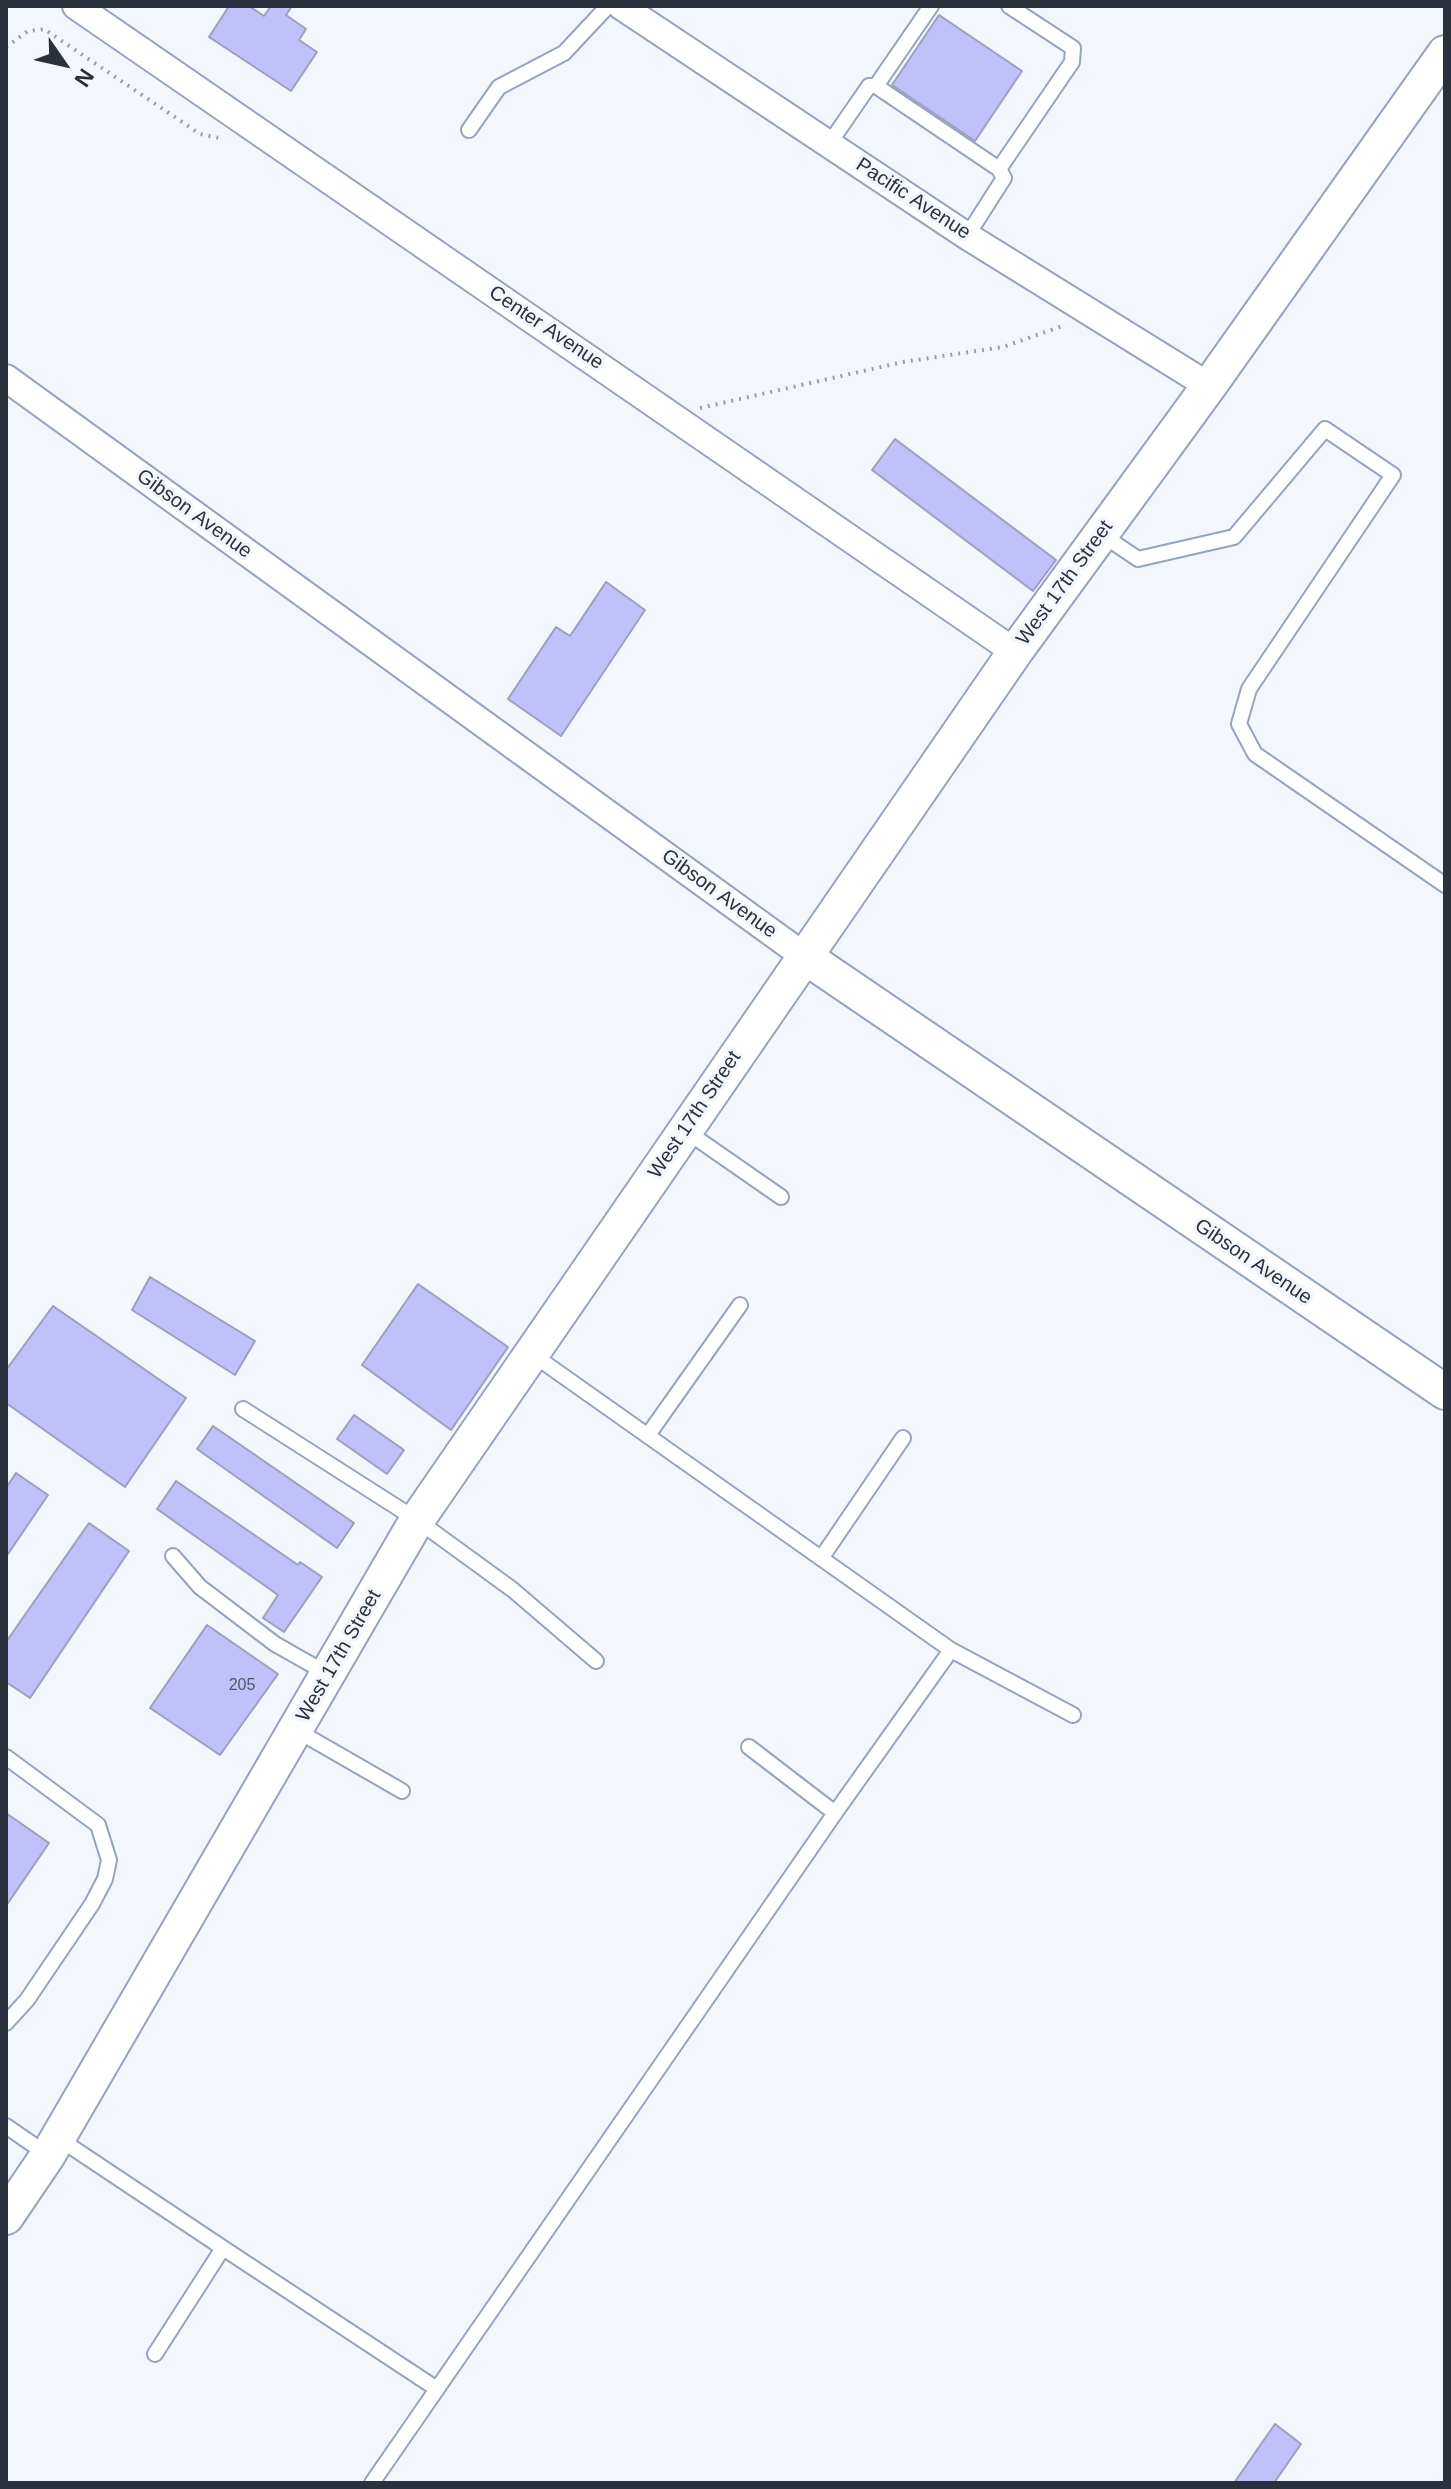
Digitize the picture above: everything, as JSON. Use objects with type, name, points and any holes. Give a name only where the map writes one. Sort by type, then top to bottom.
[{"type":"street","name":"Center Avenue","points":[[76,6],[1015,652]]},
{"type":"street","name":"Pacific Avenue","points":[[621,6],[967,236],[1209,386]]},
{"type":"street","name":"West 17th Street","points":[[6,2217],[53,2146],[417,1520],[1015,652],[1209,386],[1445,53]]},
{"type":"street","name":"Gibson Avenue","points":[[6,378],[804,956],[1445,1392]]},
{"type":"lane","points":[[469,130],[499,87],[564,53],[608,6]]},
{"type":"lane","points":[[876,86],[931,6]]},
{"type":"lane","points":[[999,169],[1072,62],[1073,48],[1009,6]]},
{"type":"lane","points":[[829,144],[869,86],[876,86],[999,169],[1004,178],[967,236]]},
{"type":"lane","points":[[1100,534],[1138,559],[1234,537],[1325,429],[1393,475],[1249,689],[1239,724],[1255,754],[1445,885]]},
{"type":"lane","points":[[685,1130],[781,1197]]},
{"type":"lane","points":[[648,1435],[740,1305]]},
{"type":"lane","points":[[532,1353],[951,1650],[1073,1715]]},
{"type":"lane","points":[[243,1409],[417,1520],[513,1590],[596,1661]]},
{"type":"lane","points":[[822,1557],[903,1438]]},
{"type":"lane","points":[[173,1556],[200,1587],[275,1644],[328,1674]]},
{"type":"lane","points":[[372,2483],[951,1650]]},
{"type":"lane","points":[[296,1730],[402,1791]]},
{"type":"lane","points":[[749,1747],[835,1813]]},
{"type":"lane","points":[[6,1757],[98,1825],[109,1860],[105,1879],[92,1904],[27,2000],[6,2023]]},
{"type":"lane","points":[[6,2126],[53,2146],[223,2248],[437,2389]]},
{"type":"lane","points":[[155,2354],[223,2248]]},
{"type":"path","points":[[6,47],[28,31],[44,29],[200,134],[226,139]]},
{"type":"path","points":[[674,417],[688,410],[903,362],[1003,347],[1093,314]]},
{"type":"building","points":[[229,6],[249,6],[264,16],[271,6],[292,6],[286,15],[306,29],[299,40],[317,52],[291,91],[209,37]]},
{"type":"building","points":[[939,15],[1022,71],[975,141],[892,85]]},
{"type":"building","points":[[895,439],[1056,560],[1033,591],[872,470]]},
{"type":"building","points":[[606,582],[645,610],[561,736],[508,699],[556,627],[570,636]]},
{"type":"building","points":[[150,1277],[255,1341],[235,1375],[132,1310]]},
{"type":"building","points":[[418,1284],[508,1347],[451,1430],[362,1365]]},
{"type":"building","points":[[53,1306],[186,1398],[125,1487],[6,1403],[6,1370]]},
{"type":"building","points":[[354,1415],[404,1450],[387,1474],[337,1439]]},
{"type":"building","points":[[213,1426],[354,1523],[337,1548],[197,1449]]},
{"type":"building","points":[[16,1473],[48,1495],[6,1557],[6,1488]]},
{"type":"building","points":[[176,1481],[298,1565],[300,1562],[322,1577],[284,1632],[263,1618],[278,1595],[157,1509]]},
{"type":"building","points":[[89,1523],[129,1551],[30,1698],[6,1682],[6,1642]]},
{"type":"building","points":[[207,1625],[278,1674],[220,1755],[150,1708]]},
{"type":"building","points":[[6,1813],[49,1843],[6,1906]]},
{"type":"building","points":[[1275,2424],[1301,2444],[1274,2483],[1234,2483]]}]
